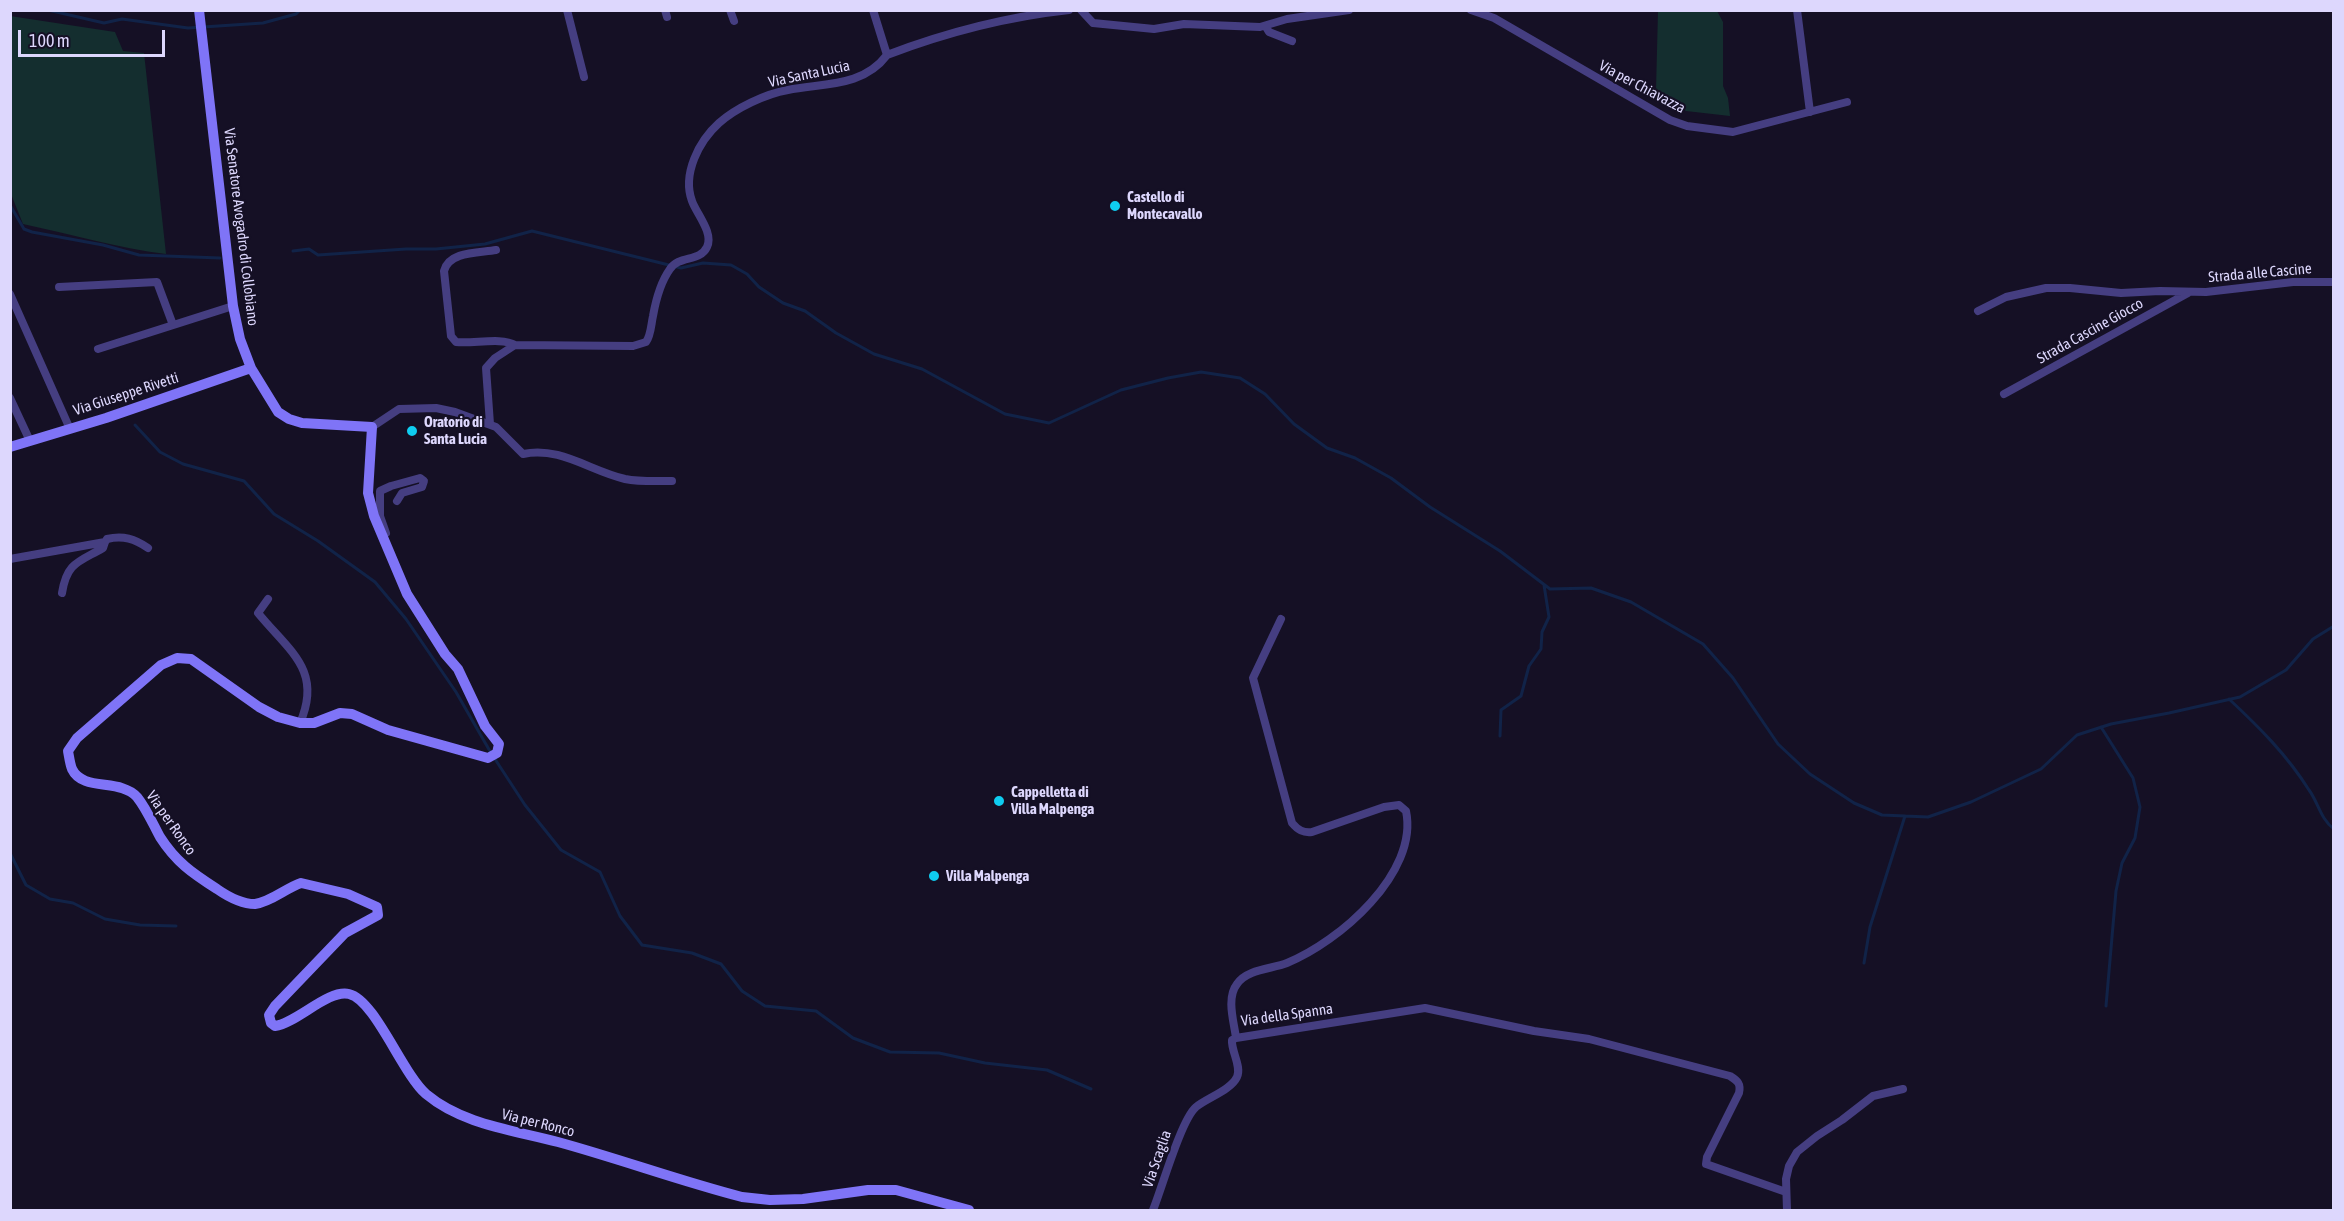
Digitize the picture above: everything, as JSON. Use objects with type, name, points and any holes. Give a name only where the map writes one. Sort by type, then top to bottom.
[{"type":"street","points":[[567,10],[584,77]]},
{"type":"street","points":[[730,10],[734,21]]},
{"type":"street","points":[[873,10],[887,55],[935,37],[989,22],[1069,10]]},
{"type":"street","points":[[1081,10],[1094,23],[1154,29],[1184,24],[1266,27],[1287,19],[1348,10]]},
{"type":"street","name":"Via per Chiavazza","points":[[1471,10],[1494,18],[1670,120],[1688,126],[1733,132],[1847,102]]},
{"type":"street","points":[[1797,10],[1810,112]]},
{"type":"street","name":"Via Senatore Avogadro di Collobiano","points":[[199,13],[233,306],[240,339],[250,368],[278,412],[289,419],[302,423],[372,428]]},
{"type":"street","points":[[1266,27],[1269,32],[1292,41]]},
{"type":"street","name":"Via Santa Lucia","points":[[515,345],[633,346],[642,344],[649,338],[662,282],[674,263],[702,254],[707,247],[705,228],[691,199],[690,181],[697,151],[707,135],[720,122],[756,102],[786,90],[836,84],[866,75],[887,55]]},
{"type":"street","points":[[496,250],[452,258],[446,264],[444,271],[451,336],[456,342],[477,344],[504,341],[515,345]]},
{"type":"street","points":[[59,286],[157,282],[172,325]]},
{"type":"street","name":"Strada alle Cascine","points":[[1978,311],[2006,297],[2046,288],[2121,293],[2190,292],[2294,282],[2334,282]]},
{"type":"street","name":"Strada Cascine Giocco","points":[[2004,394],[2190,292]]},
{"type":"street","points":[[10,294],[69,429]]},
{"type":"street","points":[[98,349],[233,306]]},
{"type":"street","points":[[490,424],[486,368],[495,358],[515,345]]},
{"type":"street","name":"Via Giuseppe Rivetti","points":[[10,447],[250,368]]},
{"type":"street","points":[[10,398],[30,441]]},
{"type":"street","points":[[268,599],[258,613],[299,661],[306,675],[308,694],[300,723],[314,723],[340,712],[352,714],[388,730],[493,756],[499,744],[481,718],[458,669],[445,654],[407,594],[369,502],[372,428],[399,409],[416,407],[455,412],[496,427],[523,454],[538,451],[581,461],[626,479],[672,482]]},
{"type":"street","points":[[384,542],[387,537],[380,516],[380,491],[420,478],[424,481],[422,488],[412,488],[402,493],[397,501]]},
{"type":"street","points":[[10,559],[105,542],[107,539],[116,537],[128,538],[148,548]]},
{"type":"street","points":[[62,592],[64,577],[70,568],[86,556],[103,548],[105,542]]},
{"type":"street","name":"Via della Spanna","points":[[1281,619],[1252,678],[1292,823],[1305,833],[1312,832],[1384,807],[1399,805],[1406,811],[1408,821],[1404,843],[1391,878],[1366,909],[1344,929],[1305,954],[1286,964],[1247,976],[1237,984],[1232,998],[1236,1038],[1425,1008],[1534,1031],[1589,1039],[1730,1076],[1738,1081],[1739,1093],[1707,1157],[1706,1164],[1786,1192]]},
{"type":"street","name":"Via per Ronco","points":[[300,723],[278,717],[259,707],[191,659],[177,658],[161,665],[77,738],[68,751],[72,769],[78,776],[88,782],[127,789],[137,797],[161,838],[185,869],[221,892],[244,903],[256,904],[301,883],[348,894],[377,907],[378,915],[345,933],[275,1006],[269,1014],[271,1023],[275,1026],[291,1021],[338,994],[348,994],[369,1009],[409,1075],[427,1094],[468,1118],[487,1126],[558,1142],[742,1197],[770,1200],[803,1199],[868,1190],[896,1190],[969,1210]]},
{"type":"street","name":"Via Scaglia","points":[[1153,1210],[1181,1130],[1195,1107],[1214,1098],[1237,1078],[1238,1070],[1231,1048],[1232,1040],[1236,1038]]},
{"type":"street","points":[[1787,1210],[1786,1192],[1790,1166],[1797,1152],[1873,1096],[1903,1089]]},
{"type":"green space","points":[[1658,11],[1717,11],[1723,22],[1723,86],[1728,98],[1730,116],[1686,111],[1656,90]]},
{"type":"green space","points":[[10,16],[115,32],[123,51],[144,53],[166,254],[112,245],[23,224],[11,194]]},
{"type":"waterway","points":[[48,10],[104,23],[122,19],[188,28],[263,23],[296,14],[300,10]]},
{"type":"waterway","points":[[10,205],[24,229],[32,232],[103,245],[139,255],[220,258]]},
{"type":"waterway","points":[[293,251],[309,249],[318,255],[436,249],[485,244],[532,231],[681,268],[703,263],[731,265],[747,274],[759,287],[783,303],[805,311],[836,333],[874,354],[922,369],[1005,414],[1049,423],[1121,390],[1168,378],[1201,372],[1240,378],[1265,394],[1294,424],[1327,448],[1355,458],[1391,478],[1430,507],[1500,551],[1550,589],[1591,588],[1631,602],[1703,644],[1733,678],[1778,744],[1810,774],[1854,803],[1882,815],[1928,817],[1971,802],[2041,769],[2077,735],[2111,724],[2240,697],[2286,670],[2313,639],[2334,626]]},
{"type":"waterway","points":[[135,425],[160,452],[183,464],[244,481],[274,514],[318,541],[375,582],[406,619],[456,692],[491,753],[525,805],[561,850],[600,872],[620,916],[642,945],[692,953],[721,964],[742,991],[765,1006],[816,1011],[853,1038],[890,1052],[939,1053],[985,1063],[1047,1070],[1091,1089]]},
{"type":"waterway","points":[[1500,736],[1501,710],[1521,696],[1529,666],[1541,649],[1542,632],[1549,617],[1544,585]]},
{"type":"waterway","points":[[2229,699],[2282,753],[2312,795],[2326,821],[2334,829]]},
{"type":"waterway","points":[[2101,727],[2133,778],[2140,807],[2135,838],[2122,863],[2116,891],[2106,1006]]},
{"type":"waterway","points":[[1864,963],[1870,927],[1905,816]]},
{"type":"waterway","points":[[10,853],[26,885],[50,899],[73,903],[105,919],[140,925],[176,926]]},
{"type":"place","name":"Castello di Montecavallo","points":[[1115,206]]},
{"type":"place","name":"Oratorio di Santa Lucia","points":[[412,431]]},
{"type":"place","name":"Cappelletta di Villa Malpenga","points":[[999,801]]},
{"type":"place","name":"Villa Malpenga","points":[[934,876]]}]
